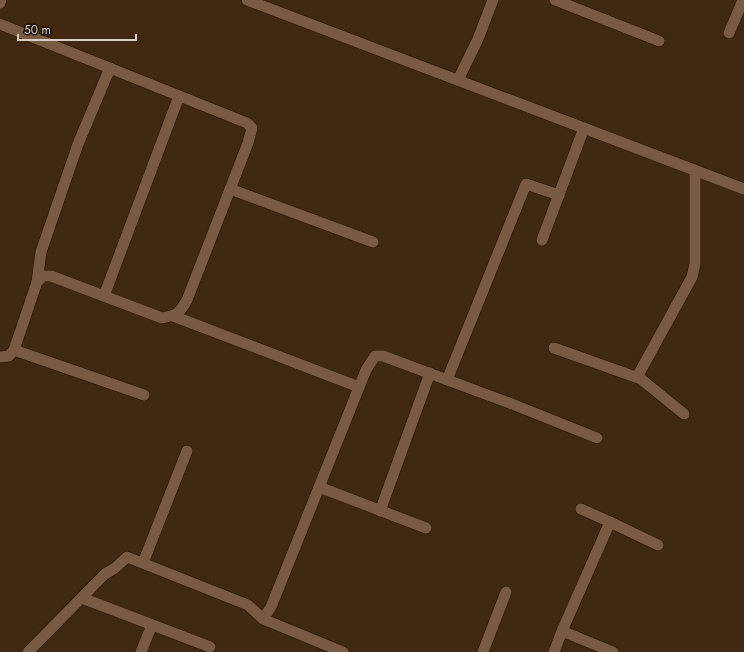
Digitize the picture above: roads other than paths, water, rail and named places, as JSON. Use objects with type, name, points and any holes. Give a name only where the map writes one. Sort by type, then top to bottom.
[{"type":"street","points":[[247,0],[744,189]]},
{"type":"street","points":[[458,80],[478,40],[493,0]]},
{"type":"street","points":[[555,0],[659,41]]},
{"type":"street","points":[[729,33],[743,0]]},
{"type":"street","points":[[0,24],[247,123],[252,128],[248,143],[187,300],[181,310],[173,316],[162,318],[50,276],[43,276],[37,282]]},
{"type":"street","points":[[0,357],[9,356],[14,350],[37,282],[41,252],[78,144],[110,68]]},
{"type":"street","points":[[104,296],[179,96]]},
{"type":"street","points":[[542,240],[584,128]]},
{"type":"street","points":[[636,377],[692,277],[695,264],[695,170]]},
{"type":"street","points":[[447,380],[526,184],[559,195]]},
{"type":"street","points":[[230,189],[373,242]]},
{"type":"street","points":[[173,316],[359,387]]},
{"type":"street","points":[[554,348],[641,379],[684,414]]},
{"type":"street","points":[[14,350],[144,395]]},
{"type":"street","points":[[263,619],[271,607],[366,370],[375,356],[383,356],[430,373],[597,438]]},
{"type":"street","points":[[380,511],[430,373]]},
{"type":"street","points":[[143,563],[187,451]]},
{"type":"street","points":[[319,487],[426,528]]},
{"type":"street","points":[[581,509],[658,545]]},
{"type":"street","points":[[554,652],[610,522]]},
{"type":"street","points":[[28,652],[105,574],[115,568],[127,557],[248,605],[263,619],[343,652]]},
{"type":"street","points":[[483,652],[506,592]]},
{"type":"street","points":[[82,598],[210,647]]},
{"type":"street","points":[[141,652],[152,625]]},
{"type":"street","points":[[562,631],[613,652]]}]
